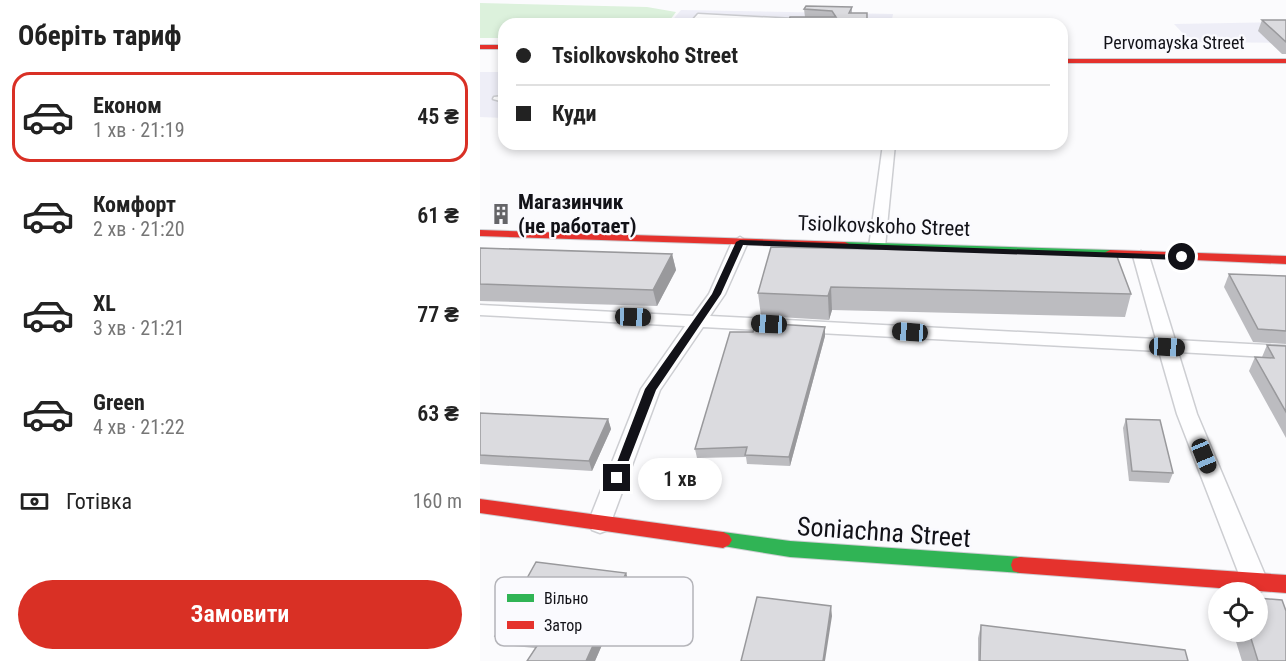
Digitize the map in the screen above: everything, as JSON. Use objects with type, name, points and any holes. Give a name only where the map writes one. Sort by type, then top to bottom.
[{"type":"street","points":[[480,47],[498,47]]},
{"type":"street","name":"Pervomayska Street","points":[[1068,61],[1286,61]]},
{"type":"street","name":"Tsiolkovskoho Street","points":[[480,233],[1286,260]]},
{"type":"street","name":"Soniachna Street","points":[[480,506],[790,549],[1255,582]]},
{"type":"street","name":"Soniachna Street","points":[[1268,583],[1286,584]]},
{"type":"lane","points":[[697,18],[717,18]]},
{"type":"lane","points":[[877,247],[888,150]]},
{"type":"lane","points":[[600,523],[651,389],[717,294],[740,242]]},
{"type":"lane","points":[[1141,256],[1187,414],[1255,582]]},
{"type":"lane","points":[[480,310],[1286,352]]},
{"type":"shaded area","points":[[681,10],[893,14],[892,18],[674,18]]},
{"type":"shaded area","points":[[1286,22],[1286,43],[1191,42],[1174,24]]},
{"type":"shaded area","points":[[480,72],[498,72],[498,118],[480,117]]},
{"type":"green space","points":[[480,3],[647,7],[676,12],[672,18],[498,18],[498,38],[480,38]]},
{"type":"building","points":[[806,6],[852,7],[849,13],[867,13],[867,18],[790,18],[836,17],[832,11],[804,9]]},
{"type":"building","points":[[1262,20],[1286,20],[1286,42]]},
{"type":"building","points":[[771,247],[1116,254],[1131,294],[831,287],[828,296],[758,293]]},
{"type":"building","points":[[480,248],[672,254],[653,290],[480,284]]},
{"type":"building","points":[[1229,274],[1286,276],[1286,331],[1258,329]]},
{"type":"building","points":[[756,323],[825,327],[789,457],[745,455],[747,447],[695,449],[730,332],[753,332]]},
{"type":"building","points":[[1267,345],[1286,346],[1286,412],[1255,357],[1274,358]]},
{"type":"building","points":[[480,413],[608,419],[589,461],[480,455]]},
{"type":"building","points":[[1126,419],[1160,420],[1173,473],[1132,471]]},
{"type":"building","points":[[536,562],[626,573],[624,577],[528,577]]},
{"type":"building","points":[[757,597],[831,606],[823,661],[741,661]]},
{"type":"building","points":[[1268,599],[1282,600],[1286,611],[1286,661],[1258,661],[1252,642],[1268,642]]},
{"type":"building","points":[[981,625],[1185,650],[1188,661],[980,661]]},
{"type":"building","points":[[537,646],[593,646],[586,661],[527,661]]},
{"type":"traffic: fast","points":[[845,245],[1110,254]]},
{"type":"traffic: fast","points":[[723,540],[790,549],[1020,565]]},
{"type":"traffic: jam","points":[[480,47],[498,47]]},
{"type":"traffic: jam","points":[[1068,61],[1286,61]]},
{"type":"traffic: jam","points":[[480,233],[845,245]]},
{"type":"traffic: jam","points":[[1110,254],[1286,260]]},
{"type":"traffic: jam","points":[[480,506],[723,540]]},
{"type":"traffic: jam","points":[[1020,565],[1286,584]]},
{"type":"place","name":"Магазинчик (не работает)","points":[[501,214]]},
{"type":"route","points":[[617,478],[651,389],[717,294],[740,242],[1182,257]]}]
